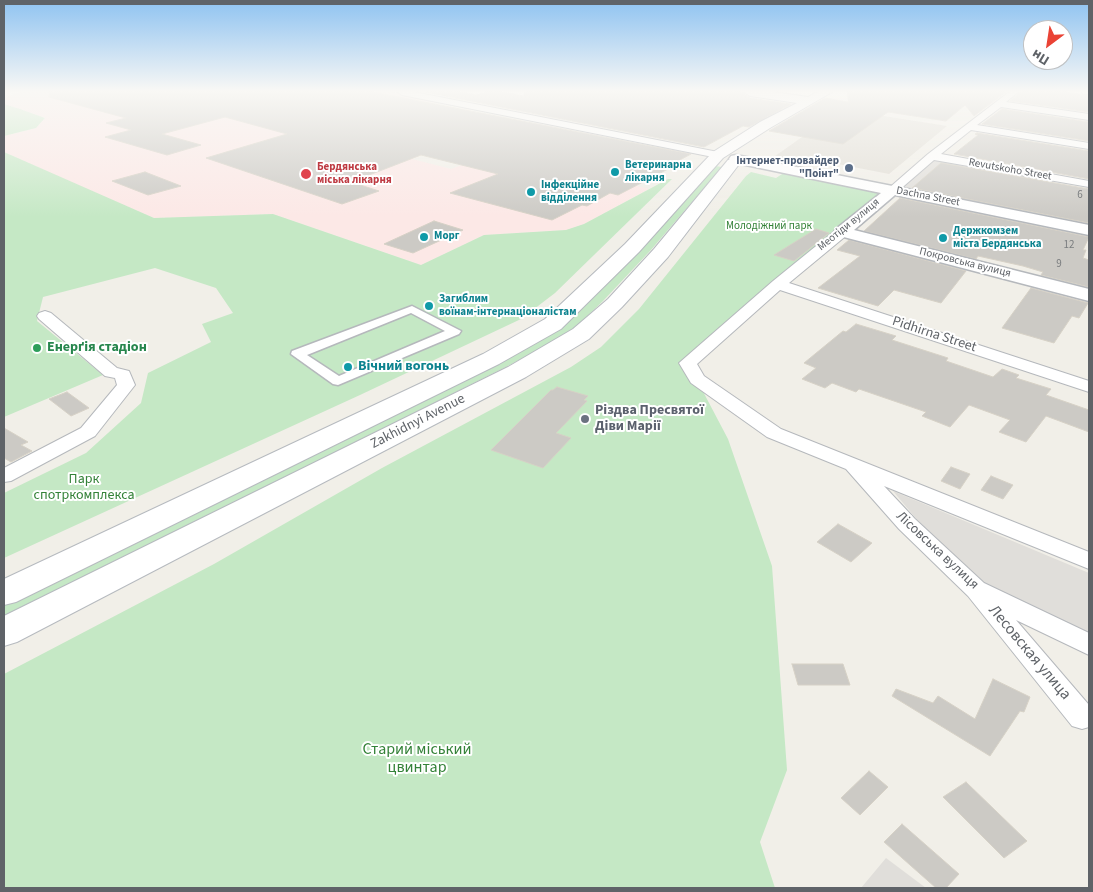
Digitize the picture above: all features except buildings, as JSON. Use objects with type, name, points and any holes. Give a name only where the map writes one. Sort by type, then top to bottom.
[{"type":"main road","name":"Zakhidnyi Avenue","points":[[4,593],[491,359],[553,324],[727,157],[755,134]]},
{"type":"main road","name":"Zakhidnyi Avenue","points":[[4,632],[516,372],[581,334],[615,303],[661,253],[727,157]]},
{"type":"street","points":[[610,134],[727,157]]},
{"type":"street","name":"Меотіди вулиця","points":[[688,363],[778,284],[961,134]]},
{"type":"street","points":[[1012,134],[1089,146]]},
{"type":"street","name":"Revutskoho Street","points":[[932,156],[1089,184]]},
{"type":"street","name":"Dachna Street","points":[[727,157],[1089,230]]},
{"type":"street","name":"Покровська вулиця","points":[[842,232],[1089,295]]},
{"type":"street","name":"Pidhirna Street","points":[[778,284],[1089,387]]},
{"type":"street","points":[[412,308],[455,331],[338,381],[298,354],[412,308]]},
{"type":"street","points":[[4,476],[88,432],[126,384],[123,375],[111,372],[45,316]]},
{"type":"street","name":"Лісовська вулиця","points":[[688,363],[697,379],[774,432],[1089,561]]},
{"type":"street","name":"Лісовська вулиця","points":[[853,465],[907,524],[975,589],[1089,645]]},
{"type":"street","name":"Лесовская улица","points":[[975,589],[1082,717]]},
{"type":"shaded area","name":"Бердянська міська лікарня","points":[[13,134],[475,134],[412,159],[451,169],[475,160],[606,179],[649,189],[584,224],[566,230],[484,235],[421,265],[273,214],[154,218],[4,152],[4,136]]},
{"type":"shaded area","points":[[805,134],[938,134],[889,174],[797,156],[786,164],[768,161]]},
{"type":"shaded area","points":[[931,158],[1040,178],[1011,211],[897,188]]},
{"type":"shaded area","points":[[893,491],[1089,573],[1089,639],[981,587],[975,589]]},
{"type":"shaded area","points":[[886,858],[926,888],[861,888]]},
{"type":"green space","name":"Парк спотркомплекса","points":[[4,152],[154,218],[273,214],[421,265],[484,235],[566,230],[584,224],[668,179],[672,179],[555,293],[521,319],[4,558],[4,493],[86,453],[141,403],[148,373],[211,342],[202,324],[233,313],[216,288],[155,268],[43,297],[37,321],[103,375],[4,417]]},
{"type":"green space","points":[[715,166],[722,167],[650,251],[572,331],[506,367],[4,617],[4,604],[499,362],[563,327],[641,249]]},
{"type":"green space","points":[[751,172],[776,178],[785,172],[881,191],[884,196],[688,363],[728,439],[772,566],[787,770],[760,842],[775,888],[4,888],[4,674],[214,564],[382,468],[571,367],[601,347],[639,309]]},
{"type":"place","name":"Інтернет-провайдер \"Поінт\"","points":[[849,168]]},
{"type":"place","name":"Ветеринарна лікарня","points":[[615,172]]},
{"type":"place","name":"Бердянська міська лікарня","points":[[306,174]]},
{"type":"place","name":"Інфекційне відділення","points":[[531,192]]},
{"type":"place","name":"Морг","points":[[424,237]]},
{"type":"place","name":"Держкомзем міста Бердянська","points":[[943,238]]},
{"type":"place","name":"Загиблим воїнам-інтернаціоналістам","points":[[429,306]]},
{"type":"place","name":"Енерґія стадіон","points":[[37,348]]},
{"type":"place","name":"Вічний вогонь","points":[[348,367]]},
{"type":"place","name":"Різдва Пресвятої Діви Марії","points":[[585,419]]},
{"type":"park label","name":"Молодіжний парк","points":[[769,227]]},
{"type":"park label","name":"Старий міський цвинтар","points":[[417,759]]}]
